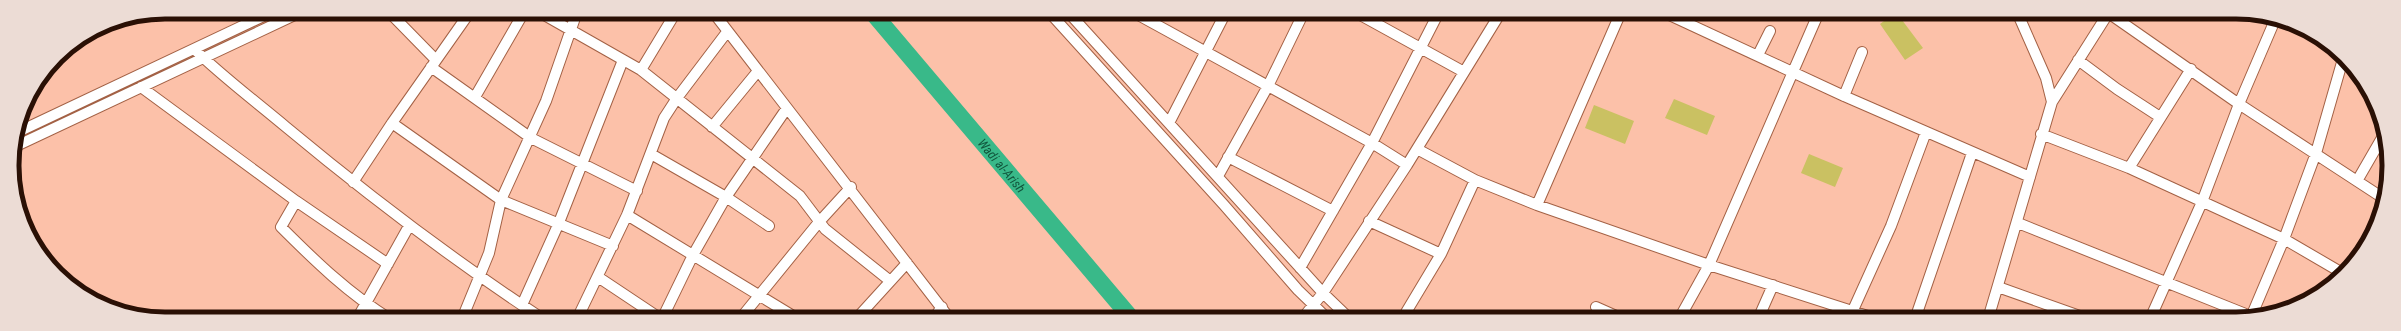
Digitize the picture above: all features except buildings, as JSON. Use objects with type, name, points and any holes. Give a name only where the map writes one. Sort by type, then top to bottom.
[{"type":"street","points":[[24,129],[257,19]]},
{"type":"street","points":[[20,144],[287,19]]},
{"type":"street","points":[[395,19],[434,63],[475,98],[531,138],[637,191]]},
{"type":"street","points":[[353,182],[392,123],[465,19]]},
{"type":"street","points":[[475,98],[520,19]]},
{"type":"street","points":[[550,19],[641,70],[712,127],[754,157],[806,202],[819,222],[890,280]]},
{"type":"street","points":[[465,312],[489,253],[502,200],[531,138],[546,101],[574,19]]},
{"type":"street","points":[[641,70],[672,19]]},
{"type":"street","points":[[718,19],[758,72],[851,187],[945,312]]},
{"type":"street","points":[[1054,19],[1321,312]]},
{"type":"street","points":[[1074,19],[1300,268],[1343,312]]},
{"type":"street","points":[[1146,19],[1372,143],[1407,166]]},
{"type":"street","points":[[1169,123],[1222,19]]},
{"type":"street","points":[[1218,176],[1268,86],[1301,19]]},
{"type":"street","points":[[1368,19],[1464,72]]},
{"type":"street","points":[[1300,268],[1372,143],[1435,19]]},
{"type":"street","points":[[1307,312],[1323,293],[1369,221],[1407,166],[1497,19]]},
{"type":"street","points":[[1537,205],[1618,19]]},
{"type":"street","points":[[1678,19],[1844,96],[2030,177]]},
{"type":"street","points":[[1683,312],[1709,264],[1816,19]]},
{"type":"street","points":[[2020,19],[2046,78],[2052,102]]},
{"type":"street","points":[[1990,312],[2018,223],[2041,134],[2052,102],[2104,19]]},
{"type":"street","points":[[2117,19],[2191,69],[2239,104],[2379,195]]},
{"type":"street","points":[[2153,312],[2202,202],[2239,104],[2273,24]]},
{"type":"street","points":[[1758,55],[1770,30]]},
{"type":"street","points":[[580,312],[627,215],[664,118],[677,98],[727,32]]},
{"type":"street","points":[[194,49],[204,59],[408,226],[530,312]]},
{"type":"street","points":[[1844,96],[1862,52]]},
{"type":"street","points":[[522,305],[558,225],[581,163],[624,60]]},
{"type":"street","points":[[2078,60],[2117,89],[2160,117]]},
{"type":"street","points":[[2254,311],[2284,239],[2316,153],[2341,64]]},
{"type":"street","points":[[2129,168],[2191,69]]},
{"type":"street","points":[[712,127],[758,72]]},
{"type":"street","points":[[142,87],[296,201],[388,264]]},
{"type":"street","points":[[664,312],[693,255],[726,197],[787,108]]},
{"type":"street","points":[[392,123],[502,200],[558,225],[613,246]]},
{"type":"street","points":[[1852,312],[1891,226],[1926,132]]},
{"type":"street","points":[[2041,134],[2129,168],[2284,239],[2338,270]]},
{"type":"street","points":[[2357,181],[2380,142]]},
{"type":"street","points":[[1417,149],[1475,180],[1537,205],[1773,285],[1843,312]]},
{"type":"street","points":[[1917,312],[1972,153]]},
{"type":"street","points":[[651,154],[726,197],[768,226]]},
{"type":"street","points":[[1228,157],[1334,211]]},
{"type":"street","points":[[1406,312],[1441,254],[1475,180]]},
{"type":"street","points":[[745,312],[819,222],[851,187]]},
{"type":"street","points":[[296,201],[281,227],[322,267],[367,304],[379,312]]},
{"type":"street","points":[[627,215],[787,312]]},
{"type":"street","points":[[1369,221],[1441,254]]},
{"type":"street","points":[[2018,223],[2167,281],[2240,312]]},
{"type":"street","points":[[362,312],[408,226]]},
{"type":"street","points":[[862,312],[907,262]]},
{"type":"street","points":[[598,277],[650,312]]},
{"type":"street","points":[[1761,312],[1773,285]]},
{"type":"street","points":[[1998,287],[2068,312]]},
{"type":"street","points":[[1596,306],[1608,312]]},
{"type":"street","points":[[938,312],[942,307]]},
{"type":"shaded area","points":[[1887,19],[1901,19],[1923,48],[1905,60],[1880,24]]},
{"type":"shaded area","points":[[1674,99],[1715,116],[1707,135],[1665,118]]},
{"type":"shaded area","points":[[1594,105],[1634,121],[1625,144],[1585,128]]},
{"type":"shaded area","points":[[1809,154],[1843,168],[1835,187],[1801,173]]},
{"type":"waterway","name":"Wadi al-Arish","points":[[878,19],[1126,312]]}]
